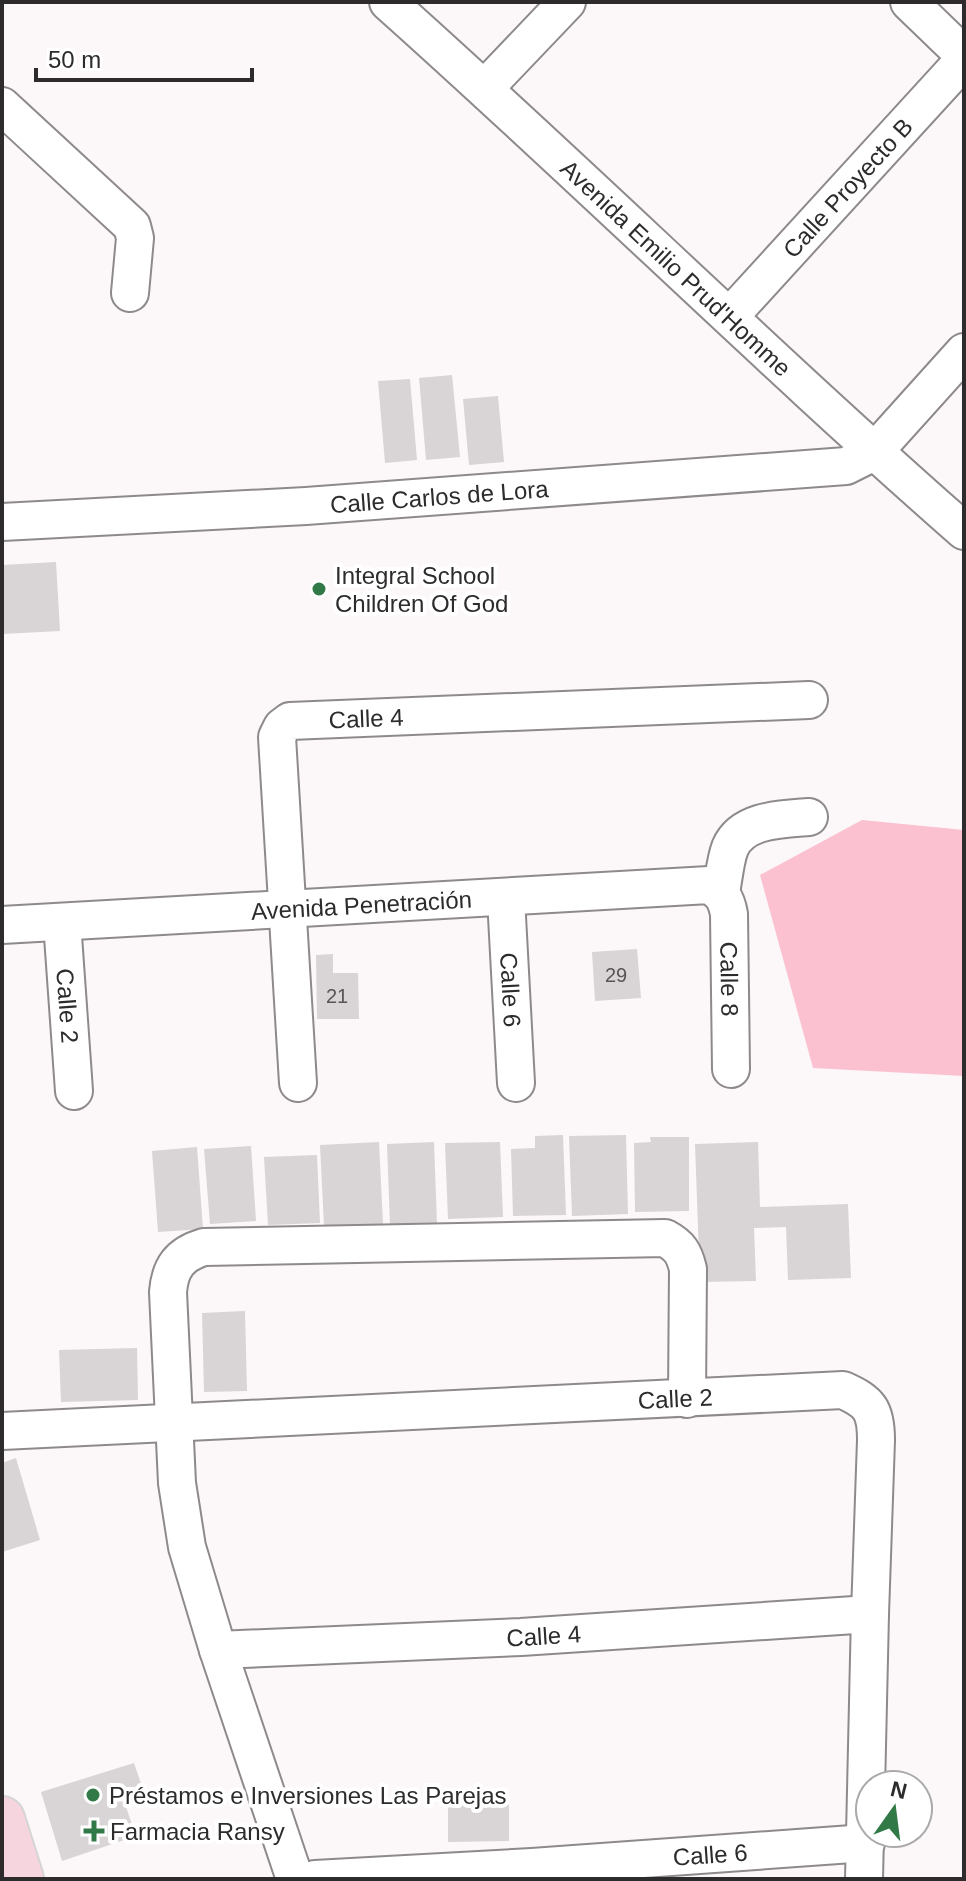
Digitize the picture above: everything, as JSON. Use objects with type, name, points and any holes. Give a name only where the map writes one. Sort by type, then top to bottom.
[{"type":"main road","points":[[2,1819],[21,1879]]},
{"type":"street","name":"Avenida Emilio Prud'Homme","points":[[388,2],[485,88],[874,452],[964,531]]},
{"type":"street","points":[[485,88],[567,2]]},
{"type":"street","points":[[909,2],[964,57]]},
{"type":"street","name":"Calle Proyecto B","points":[[730,316],[964,57]]},
{"type":"street","points":[[2,106],[132,226],[135,238],[130,293]]},
{"type":"street","points":[[874,452],[964,352]]},
{"type":"street","name":"Calle Carlos de Lora","points":[[2,522],[306,506],[846,466],[874,452]]},
{"type":"street","name":"Calle 4","points":[[298,1083],[277,737],[282,727],[290,721],[809,700]]},
{"type":"street","points":[[721,892],[731,846],[748,829],[771,820],[809,817]]},
{"type":"street","name":"Avenida Penetración","points":[[2,925],[285,907],[506,898],[686,885],[709,885],[721,892]]},
{"type":"street","name":"Calle 8","points":[[721,892],[729,914],[731,1069]]},
{"type":"street","name":"Calle 6","points":[[506,898],[516,1083]]},
{"type":"street","name":"Calle 2","points":[[62,922],[74,1091]]},
{"type":"street","points":[[295,1879],[187,1547],[177,1483],[174,1424],[169,1276],[176,1263],[189,1251],[204,1247],[665,1238],[685,1254],[688,1269],[687,1399]]},
{"type":"street","name":"Calle 2","points":[[2,1431],[843,1390],[862,1398],[871,1408],[876,1421],[867,1769]]},
{"type":"street","name":"Calle 4","points":[[218,1650],[521,1637],[870,1614]]},
{"type":"street","name":"Calle 6","points":[[315,1879],[854,1844]]},
{"type":"street","name":"Calle 2","points":[[864,1879],[866,1849]]},
{"type":"shaded area","points":[[862,820],[964,830],[964,1076],[813,1068],[760,875]]},
{"type":"building","points":[[452,375],[460,457],[426,460],[419,378]]},
{"type":"building","points":[[410,379],[417,460],[385,463],[378,381]]},
{"type":"building","points":[[498,396],[504,462],[469,465],[463,399]]},
{"type":"building","points":[[56,562],[60,631],[2,634],[2,565]]},
{"type":"building","points":[[637,949],[641,998],[595,1001],[592,952]]},
{"type":"building","points":[[333,954],[333,973],[358,973],[359,1019],[317,1019],[316,955]]},
{"type":"building","points":[[563,1135],[566,1215],[513,1216],[511,1149],[535,1148],[535,1136]]},
{"type":"building","points":[[626,1135],[628,1214],[572,1216],[569,1136]]},
{"type":"building","points":[[650,1137],[689,1137],[689,1211],[635,1212],[634,1143],[651,1142]]},
{"type":"building","points":[[379,1142],[383,1224],[324,1227],[320,1145]]},
{"type":"building","points":[[434,1142],[437,1224],[390,1225],[387,1144]]},
{"type":"building","points":[[500,1142],[503,1217],[448,1219],[445,1143]]},
{"type":"building","points":[[758,1142],[760,1207],[848,1204],[851,1278],[788,1280],[786,1227],[754,1228],[756,1281],[700,1282],[695,1144]]},
{"type":"building","points":[[251,1146],[256,1221],[210,1224],[204,1149]]},
{"type":"building","points":[[197,1147],[203,1229],[158,1232],[152,1151]]},
{"type":"building","points":[[317,1155],[320,1223],[268,1225],[264,1157]]},
{"type":"building","points":[[245,1311],[247,1391],[204,1392],[202,1313]]},
{"type":"building","points":[[137,1348],[138,1400],[61,1402],[59,1350]]},
{"type":"building","points":[[16,1458],[40,1540],[2,1552],[2,1463]]},
{"type":"building","points":[[134,1763],[146,1798],[125,1804],[136,1836],[62,1861],[41,1792]]},
{"type":"building","points":[[448,1793],[509,1793],[509,1841],[448,1842]]},
{"type":"place","name":"Integral School Children Of God","points":[[319,589]]},
{"type":"place","name":"Préstamos e Inversiones Las Parejas","points":[[93,1795]]},
{"type":"place","name":"Farmacia Ransy","points":[[94,1831]]}]
